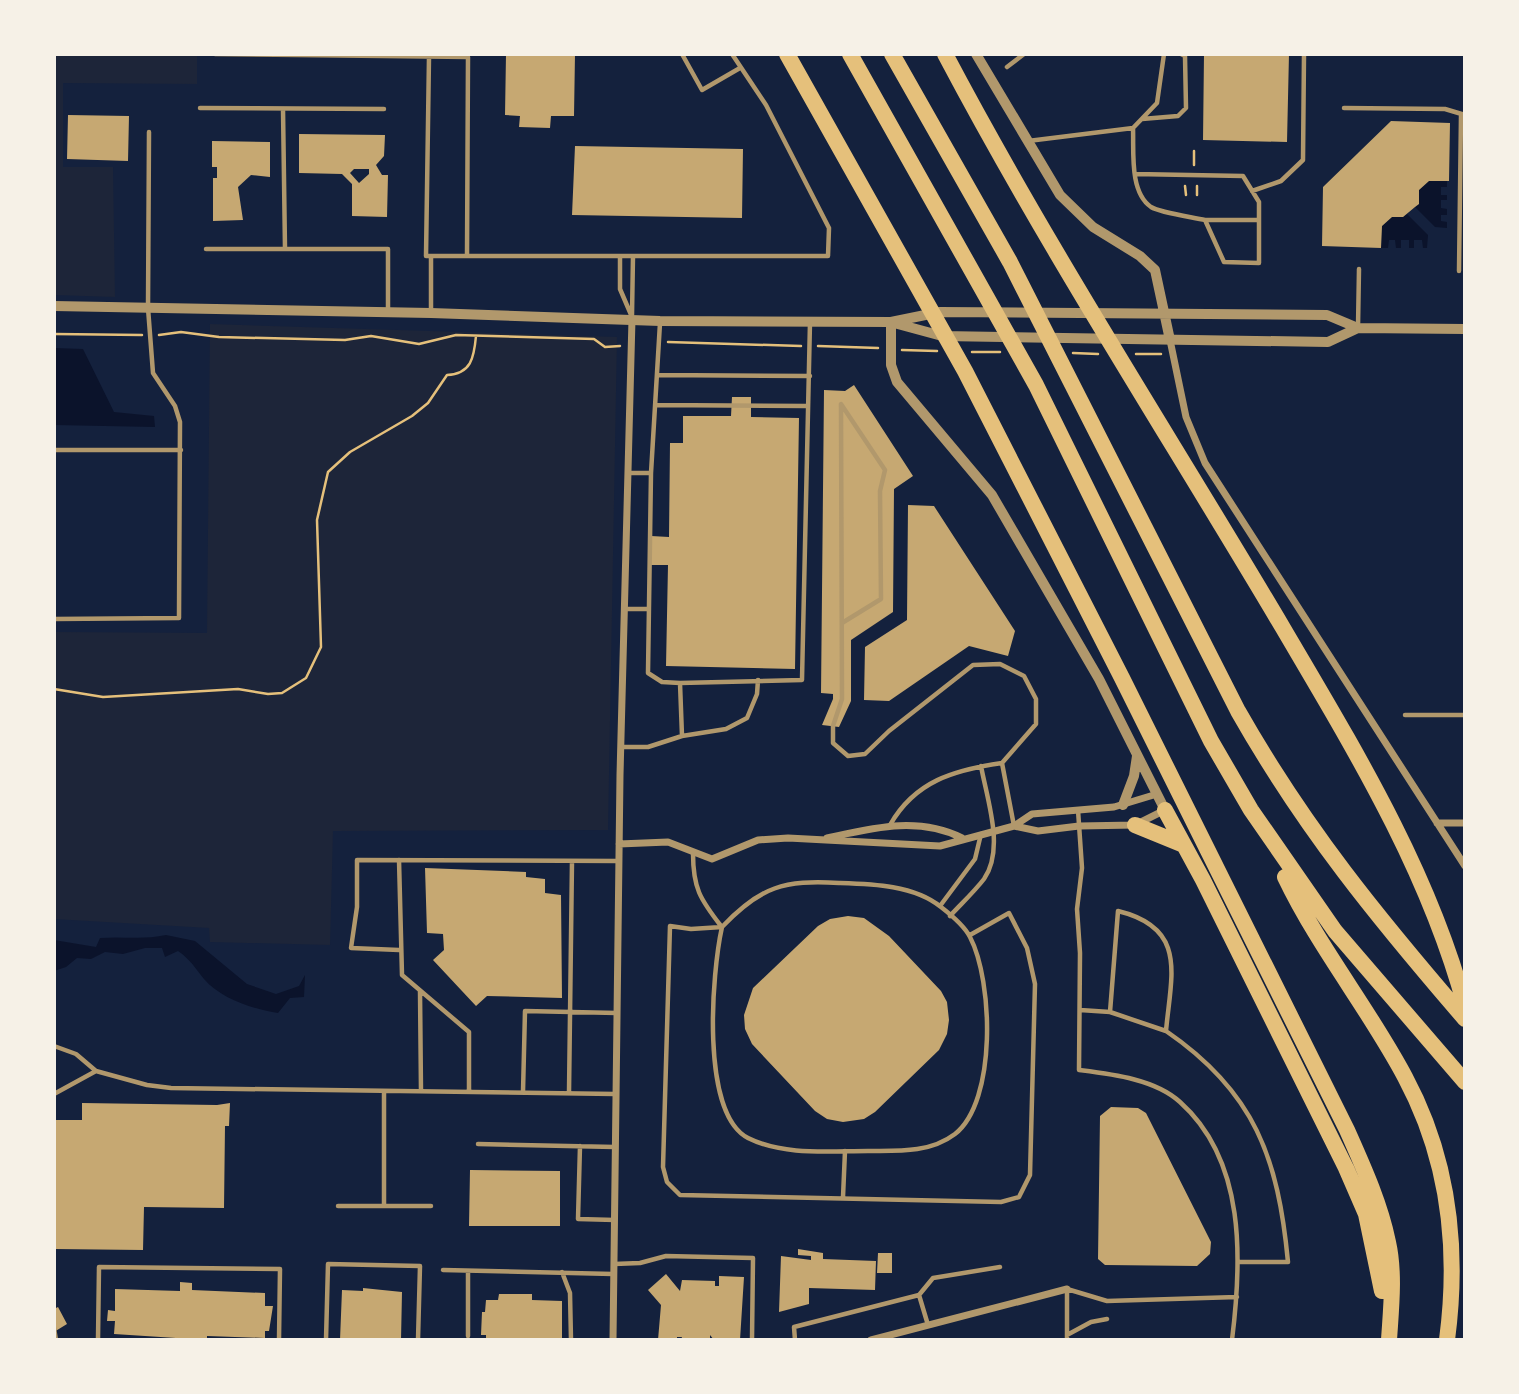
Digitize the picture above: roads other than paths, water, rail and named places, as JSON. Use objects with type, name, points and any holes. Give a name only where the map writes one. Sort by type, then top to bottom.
[{"type":"highway","points":[[787,54],[965,371],[1122,678],[1371,1185],[1389,1244],[1392,1307],[1387,1340]]},
{"type":"highway","points":[[850,54],[1036,385],[1211,741],[1263,830],[1320,941],[1406,1079],[1436,1148],[1451,1233],[1454,1269],[1447,1340]]},
{"type":"highway","points":[[892,54],[1010,262],[1238,711],[1278,782],[1373,912],[1465,1019]]},
{"type":"highway","points":[[945,54],[1068,277],[1283,629],[1375,786],[1426,895],[1465,1006]]},
{"type":"highway","points":[[1165,810],[1340,1156],[1366,1214],[1383,1294],[1387,1340]]},
{"type":"highway","points":[[1135,825],[1184,845]]},
{"type":"highway","points":[[1263,830],[1335,931],[1465,1082]]},
{"type":"street","points":[[976,54],[1060,195],[1072,210],[1155,271],[1186,417],[1205,463],[1465,866]]},
{"type":"street","points":[[54,306],[431,313],[660,321],[891,322],[940,312],[1327,315],[1358,328],[1465,329]]},
{"type":"street","points":[[613,1340],[619,844],[632,318]]},
{"type":"street","points":[[891,322],[942,336],[1170,340],[1328,342],[1358,328]]},
{"type":"street","points":[[891,322],[891,365],[897,382],[992,495],[1099,679],[1165,810],[1135,825],[1079,826],[1038,831],[1014,826]]},
{"type":"street","points":[[1123,804],[1134,776],[1137,756]]},
{"type":"street","points":[[619,844],[668,842],[712,859],[758,839],[940,846],[1014,826],[1032,814],[1123,804],[1157,794]]},
{"type":"street","points":[[1437,823],[1465,823]]},
{"type":"street","points":[[814,841],[890,825],[940,827],[962,838]]},
{"type":"street","points":[[871,1340],[1068,1289]]},
{"type":"lane","points":[[215,54],[468,57],[467,256]]},
{"type":"lane","points":[[682,54],[702,90],[740,68]]},
{"type":"lane","points":[[429,57],[426,256],[828,256],[829,228],[766,104],[732,54]]},
{"type":"lane","points":[[1007,66],[1024,54]]},
{"type":"lane","points":[[1027,141],[1133,128],[1157,103],[1164,54]]},
{"type":"lane","points":[[1142,119],[1178,116],[1186,108],[1185,56],[1181,54]]},
{"type":"lane","points":[[1252,191],[1281,181],[1303,160],[1304,54]]},
{"type":"lane","points":[[200,108],[384,109]]},
{"type":"lane","points":[[283,108],[285,249]]},
{"type":"lane","points":[[1344,108],[1445,108],[1463,115],[1459,271]]},
{"type":"lane","points":[[1133,128],[1135,174],[1139,190],[1151,206],[1205,220],[1259,220]]},
{"type":"lane","points":[[54,619],[178,618],[180,422],[175,406],[153,373],[148,308],[149,132]]},
{"type":"lane","points":[[1135,174],[1243,176],[1259,202],[1259,263],[1224,262],[1205,220]]},
{"type":"lane","points":[[206,249],[388,248],[388,313]]},
{"type":"lane","points":[[431,256],[431,313]]},
{"type":"lane","points":[[620,256],[620,289],[632,318]]},
{"type":"lane","points":[[632,318],[633,256]]},
{"type":"lane","points":[[1358,328],[1359,270]]},
{"type":"lane","points":[[660,321],[657,405],[650,473],[648,673],[662,682],[680,683],[802,680],[810,321]]},
{"type":"lane","points":[[658,375],[810,376]]},
{"type":"lane","points":[[842,624],[881,599],[880,491],[885,470],[841,404],[842,698],[832,726],[833,743],[848,756],[865,754],[889,731],[973,664],[1000,664],[1024,676],[1036,699],[1036,724],[1002,764],[981,766],[928,782],[901,806],[890,825]]},
{"type":"lane","points":[[657,405],[807,406]]},
{"type":"lane","points":[[54,450],[181,450]]},
{"type":"lane","points":[[630,473],[650,473]]},
{"type":"lane","points":[[625,609],[648,609]]},
{"type":"lane","points":[[621,747],[648,747],[682,736],[726,729],[747,718],[757,694],[758,680]]},
{"type":"lane","points":[[680,683],[682,736]]},
{"type":"lane","points":[[1405,715],[1465,715]]},
{"type":"lane","points":[[1002,764],[1014,826]]},
{"type":"lane","points":[[950,916],[985,878],[992,861],[992,831],[981,766]]},
{"type":"lane","points":[[1078,810],[1082,868],[1077,909],[1079,1070],[1128,1076],[1179,1101],[1205,1130],[1230,1191],[1240,1262],[1232,1340]]},
{"type":"lane","points":[[940,906],[975,859],[981,834]]},
{"type":"lane","points":[[692,850],[693,879],[701,901],[722,927]]},
{"type":"lane","points":[[399,950],[351,948],[356,907],[357,860],[619,861]]},
{"type":"lane","points":[[399,860],[399,950],[402,975],[469,1032],[469,1092]]},
{"type":"lane","points":[[569,1093],[572,861]]},
{"type":"lane","points":[[786,883],[876,885],[915,893],[940,906],[950,916],[970,935],[986,991],[986,1058],[975,1107],[957,1133],[935,1145],[911,1150],[792,1151],[747,1138],[720,1102],[714,1067],[716,953],[722,927],[742,906],[764,891],[786,883]]},
{"type":"lane","points":[[1110,1012],[1118,911],[1136,915],[1160,929],[1172,959],[1166,1031]]},
{"type":"lane","points":[[722,927],[691,929],[670,926],[663,1154],[667,1182],[680,1195],[1001,1202],[1019,1197],[1030,1175],[1035,984],[1027,947],[1009,913],[970,935]]},
{"type":"lane","points":[[421,990],[421,1091]]},
{"type":"lane","points":[[1080,1010],[1110,1012],[1138,1019],[1166,1031],[1199,1054],[1236,1094],[1260,1135],[1275,1176],[1288,1262],[1240,1262]]},
{"type":"lane","points":[[523,1092],[525,1012],[617,1013]]},
{"type":"lane","points":[[54,1046],[76,1054],[96,1071],[148,1086],[171,1088],[616,1094]]},
{"type":"lane","points":[[54,1094],[96,1071]]},
{"type":"lane","points":[[384,1091],[384,1206]]},
{"type":"lane","points":[[478,1144],[616,1147]]},
{"type":"lane","points":[[580,1146],[578,1219],[615,1220]]},
{"type":"lane","points":[[844,1197],[845,1151]]},
{"type":"lane","points":[[338,1206],[431,1206]]},
{"type":"lane","points":[[614,1264],[640,1263],[666,1256],[753,1258],[752,1340]]},
{"type":"lane","points":[[326,1340],[328,1264],[420,1266],[418,1340]]},
{"type":"lane","points":[[97,1340],[99,1266],[280,1269],[279,1340]]},
{"type":"lane","points":[[794,1340],[794,1327],[919,1295],[933,1278],[1000,1266]]},
{"type":"lane","points":[[443,1270],[614,1274]]},
{"type":"lane","points":[[468,1270],[468,1336]]},
{"type":"lane","points":[[562,1272],[570,1293],[571,1340]]},
{"type":"lane","points":[[1067,1337],[1068,1289],[1107,1301],[1237,1297]]},
{"type":"lane","points":[[919,1295],[929,1325]]},
{"type":"lane","points":[[1067,1337],[1091,1322],[1107,1319]]},
{"type":"lane","points":[[54,1328],[56,1340]]}]
